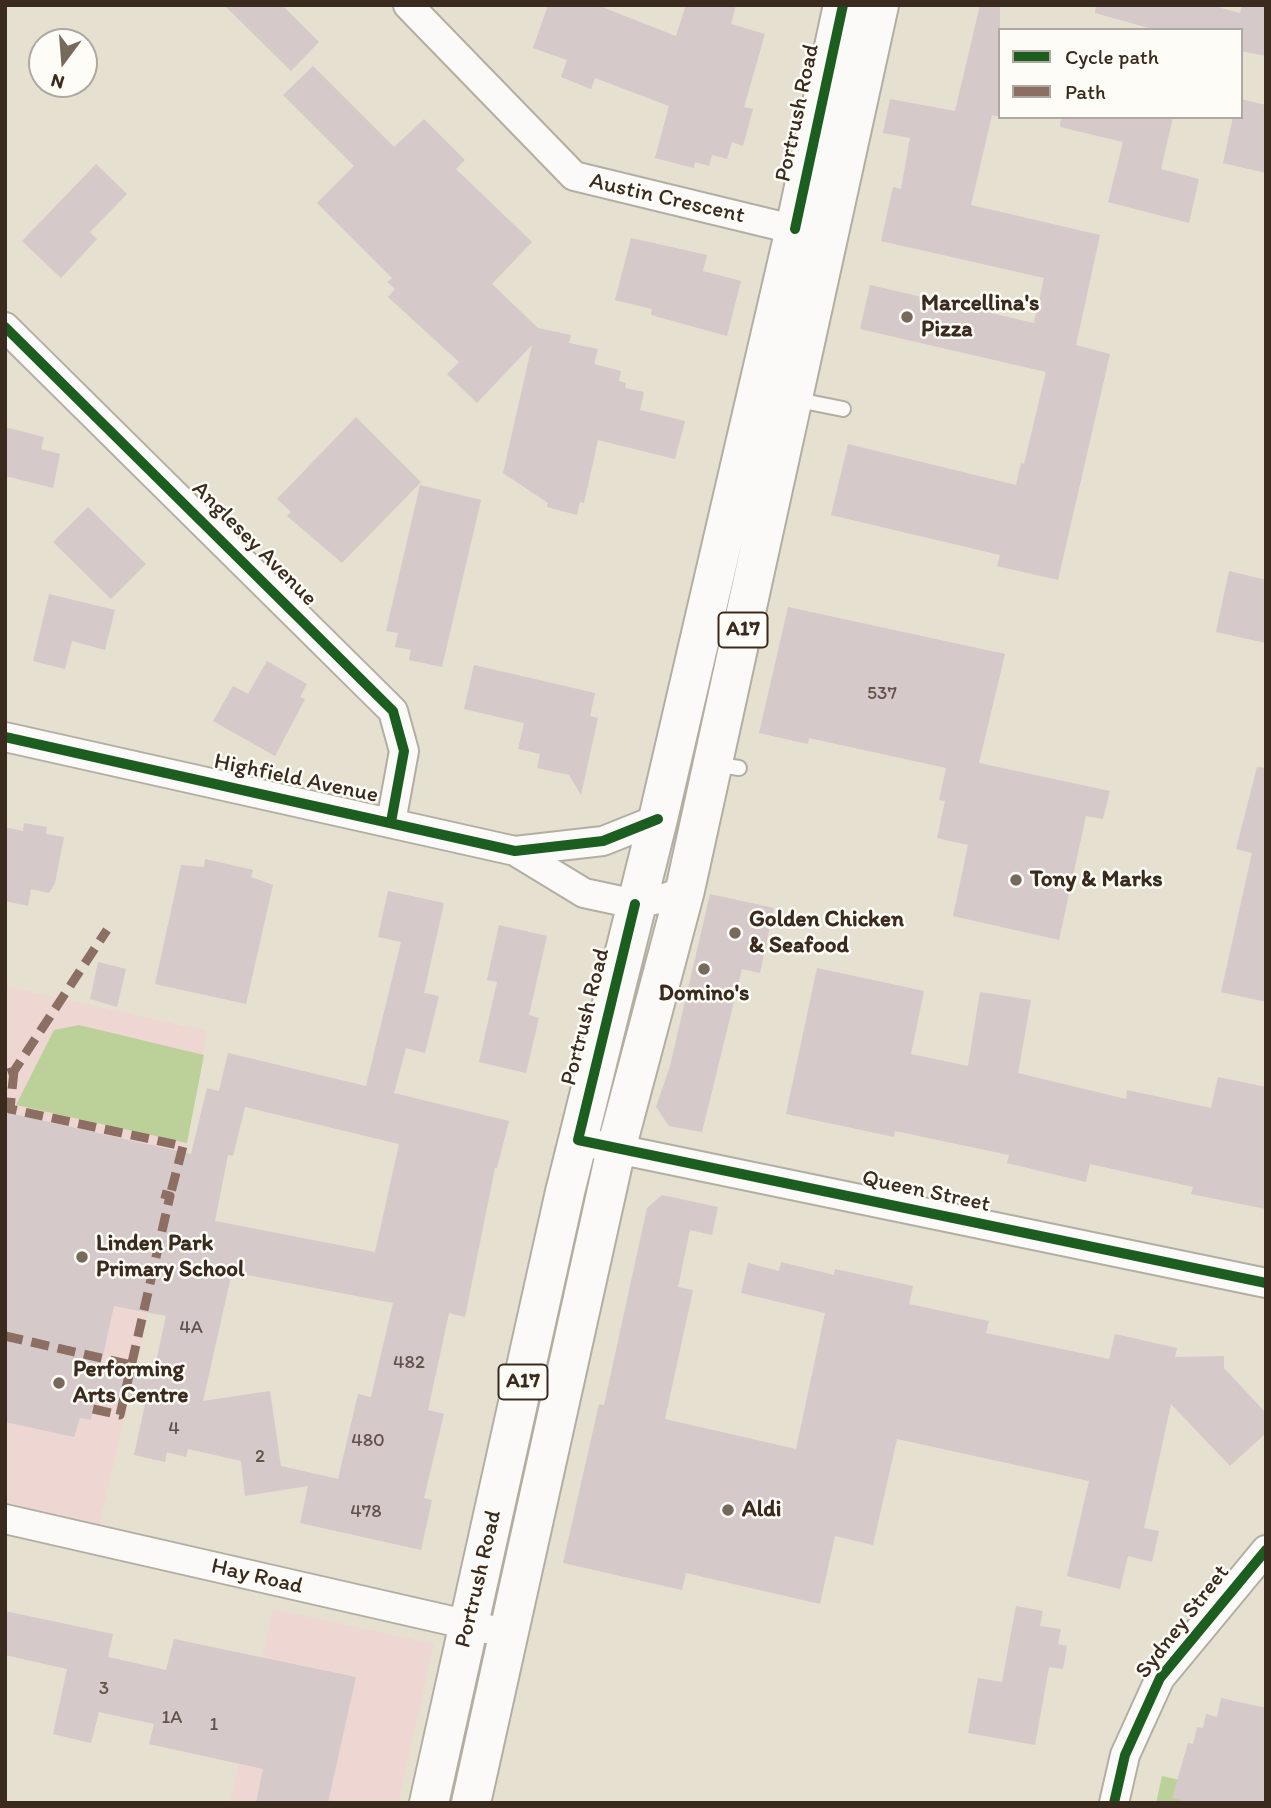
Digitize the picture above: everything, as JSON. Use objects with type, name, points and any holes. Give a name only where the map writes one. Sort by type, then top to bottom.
[{"type":"highway","name":"Portrush Road","points":[[471,1803],[616,1149],[685,890],[726,766],[778,408],[812,233],[843,5]]},
{"type":"highway","name":"Portrush Road","points":[[429,1803],[467,1624],[578,1140],[657,819],[718,555],[879,5]]},
{"type":"street","name":"Austin Crescent","points":[[408,5],[433,16],[574,176],[812,233]]},
{"type":"street","name":"Anglesey Avenue","points":[[5,327],[393,712],[404,751],[391,821]]},
{"type":"street","name":"Highfield Avenue","points":[[5,737],[391,821],[515,851],[584,893],[635,904],[668,897],[685,890]]},
{"type":"street","name":"Highfield Avenue","points":[[515,851],[603,841],[657,819]]},
{"type":"street","name":"Queen Street","points":[[578,1140],[1266,1283]]},
{"type":"street","name":"Hay Road","points":[[5,1520],[509,1633]]},
{"type":"street","name":"Sydney Street","points":[[1114,1803],[1125,1755],[1160,1678],[1266,1550]]},
{"type":"lane","points":[[718,555],[778,408],[843,410]]},
{"type":"shaded area","name":"Linden Park Primary School","points":[[5,986],[207,1031],[181,1169],[96,1540],[5,1519]]},
{"type":"shaded area","points":[[273,1609],[434,1644],[398,1803],[230,1803]]},
{"type":"green space","points":[[79,1025],[204,1055],[187,1143],[16,1105],[54,1030]]},
{"type":"green space","points":[[1162,1776],[1266,1799],[1266,1803],[1156,1803]]},
{"type":"building","points":[[224,5],[282,5],[319,42],[291,71]]},
{"type":"building","points":[[548,5],[597,5],[676,36],[686,5],[736,5],[731,24],[765,34],[744,107],[753,109],[743,146],[732,142],[727,159],[712,155],[709,166],[695,162],[694,168],[655,158],[669,106],[595,78],[591,89],[561,77],[567,60],[533,48]]},
{"type":"building","points":[[980,5],[1000,5],[998,116],[992,115],[971,205],[1100,235],[1076,345],[1110,354],[1058,580],[997,566],[1000,555],[831,515],[848,444],[1016,485],[1021,463],[1024,464],[1046,372],[860,329],[870,285],[1034,323],[1044,278],[881,241],[893,187],[901,189],[910,138],[883,133],[890,99],[955,111]]},
{"type":"building","points":[[1096,5],[1210,5],[1240,13],[1242,5],[1266,5],[1266,56],[1243,51],[1243,28],[1149,28],[1095,13]]},
{"type":"building","points":[[313,66],[394,147],[424,119],[465,160],[456,169],[532,242],[492,284],[538,328],[571,335],[569,343],[598,349],[594,364],[621,371],[619,381],[626,383],[625,388],[644,392],[640,410],[685,421],[675,459],[598,440],[584,503],[580,502],[577,515],[547,507],[548,503],[503,473],[532,345],[477,403],[447,374],[459,362],[388,297],[395,289],[387,282],[392,278],[317,203],[354,166],[283,95]]},
{"type":"building","points":[[1243,99],[1266,105],[1266,173],[1223,163],[1233,119],[1243,119]]},
{"type":"building","points":[[1061,119],[1173,119],[1161,169],[1199,179],[1189,223],[1108,202],[1123,142],[1060,127]]},
{"type":"building","points":[[96,164],[127,194],[90,232],[97,239],[61,278],[22,241]]},
{"type":"building","points":[[631,238],[707,255],[703,271],[741,281],[727,336],[651,315],[652,309],[615,300]]},
{"type":"building","points":[[356,417],[421,482],[342,563],[287,516],[291,512],[277,499]]},
{"type":"building","points":[[5,427],[44,437],[41,449],[60,454],[53,488],[5,476]]},
{"type":"building","points":[[420,485],[481,500],[442,667],[409,660],[411,650],[395,647],[398,633],[386,631]]},
{"type":"building","points":[[88,507],[146,564],[111,599],[53,542]]},
{"type":"building","points":[[1229,571],[1266,580],[1266,643],[1216,632]]},
{"type":"building","points":[[49,594],[115,610],[105,650],[72,641],[65,669],[33,661]]},
{"type":"building","points":[[788,607],[1005,654],[979,763],[1110,791],[1103,819],[1086,816],[1059,940],[953,916],[968,845],[937,838],[945,801],[939,800],[946,768],[809,738],[808,744],[759,733]]},
{"type":"building","points":[[267,661],[307,684],[300,697],[305,699],[275,756],[213,721],[233,686],[248,694]]},
{"type":"building","points":[[474,665],[595,693],[590,716],[598,718],[581,795],[569,775],[537,768],[540,754],[518,749],[524,723],[464,709]]},
{"type":"building","points":[[1257,767],[1266,768],[1266,1002],[1221,992],[1252,853],[1236,849]]},
{"type":"building","points":[[24,823],[47,827],[46,834],[64,837],[55,883],[49,893],[31,889],[28,906],[5,901],[5,827],[23,831]]},
{"type":"building","points":[[205,859],[253,870],[251,877],[273,885],[246,1004],[155,984],[181,865],[204,867]]},
{"type":"building","points":[[388,891],[444,903],[424,993],[439,996],[425,1053],[406,1048],[394,1093],[509,1121],[495,1168],[465,1317],[449,1313],[428,1410],[444,1414],[424,1498],[432,1500],[421,1550],[300,1523],[308,1486],[245,1496],[241,1461],[188,1449],[186,1457],[167,1452],[165,1462],[134,1455],[145,1405],[97,1393],[91,1420],[80,1418],[74,1437],[5,1422],[5,1112],[191,1154],[207,1088],[219,1091],[228,1053],[366,1086],[401,942],[378,937]],"holes":[[[245,1107],[399,1144],[375,1252],[215,1221],[228,1155],[233,1156]],[[232,1272],[393,1303],[371,1397],[358,1394],[338,1479],[281,1466],[270,1391],[203,1401]],[[114,1306],[166,1316],[152,1380],[100,1369]]]},
{"type":"building","points":[[710,894],[774,908],[760,973],[742,969],[702,1132],[669,1126],[656,1107],[670,1066]]},
{"type":"building","points":[[499,925],[547,936],[529,1015],[539,1018],[526,1073],[479,1062],[497,982],[487,980]]},
{"type":"building","points":[[98,962],[126,969],[117,1007],[90,999]]},
{"type":"building","points":[[817,968],[924,991],[911,1054],[968,1066],[980,992],[1031,1000],[1018,1073],[1126,1099],[1127,1090],[1211,1108],[1218,1077],[1266,1087],[1266,1209],[1191,1194],[1193,1187],[1090,1164],[1086,1182],[1007,1163],[1009,1155],[895,1131],[894,1137],[786,1114]]},
{"type":"building","points":[[662,1195],[718,1207],[712,1235],[690,1230],[678,1287],[693,1290],[665,1419],[796,1449],[825,1313],[741,1293],[748,1263],[779,1271],[781,1262],[834,1275],[835,1269],[913,1286],[909,1304],[989,1321],[986,1333],[1109,1359],[1115,1334],[1177,1348],[1175,1357],[1224,1356],[1224,1368],[1266,1413],[1266,1433],[1230,1466],[1171,1404],[1144,1528],[1159,1531],[1152,1562],[1128,1556],[1120,1589],[1067,1576],[1089,1481],[897,1439],[873,1545],[835,1536],[820,1604],[686,1573],[682,1590],[563,1563],[599,1404],[604,1405],[647,1208]]},
{"type":"building","points":[[1016,1606],[1043,1611],[1040,1626],[1061,1629],[1058,1644],[1067,1646],[1063,1669],[1049,1667],[1035,1745],[968,1733],[978,1678],[1002,1682]]},
{"type":"building","points":[[5,1611],[113,1634],[108,1657],[166,1670],[174,1639],[356,1677],[328,1803],[256,1803],[263,1769],[149,1744],[154,1724],[99,1712],[91,1743],[53,1734],[67,1669],[5,1655]]},
{"type":"building","points":[[1221,1698],[1266,1708],[1266,1803],[1193,1803],[1172,1798],[1188,1743],[1193,1744],[1197,1727],[1203,1728],[1206,1714],[1217,1717]]},
{"type":"marked path","points":[[8,1073],[14,1071],[107,930]]},
{"type":"marked path","points":[[14,1071],[10,1109],[183,1146],[170,1196]]},
{"type":"marked path","points":[[93,1409],[120,1415],[170,1196],[155,1192]]},
{"type":"marked path","points":[[5,1336],[132,1365]]},
{"type":"cycle path","points":[[795,229],[843,5]]},
{"type":"cycle path","points":[[5,327],[393,711],[404,751],[391,822]]},
{"type":"cycle path","points":[[5,737],[515,851],[603,841],[658,819]]},
{"type":"cycle path","points":[[635,904],[578,1140],[1266,1283]]},
{"type":"cycle path","points":[[1114,1803],[1125,1755],[1160,1678],[1266,1550]]},
{"type":"place","name":"Marcellina's Pizza","points":[[907,317]]},
{"type":"place","name":"Tony & Marks","points":[[1016,880]]},
{"type":"place","name":"Golden Chicken & Seafood","points":[[735,933]]},
{"type":"place","name":"Domino's","points":[[704,969]]},
{"type":"place","name":"Linden Park Primary School","points":[[82,1257]]},
{"type":"place","name":"Performing Arts Centre","points":[[59,1383]]},
{"type":"place","name":"Aldi","points":[[728,1510]]}]
